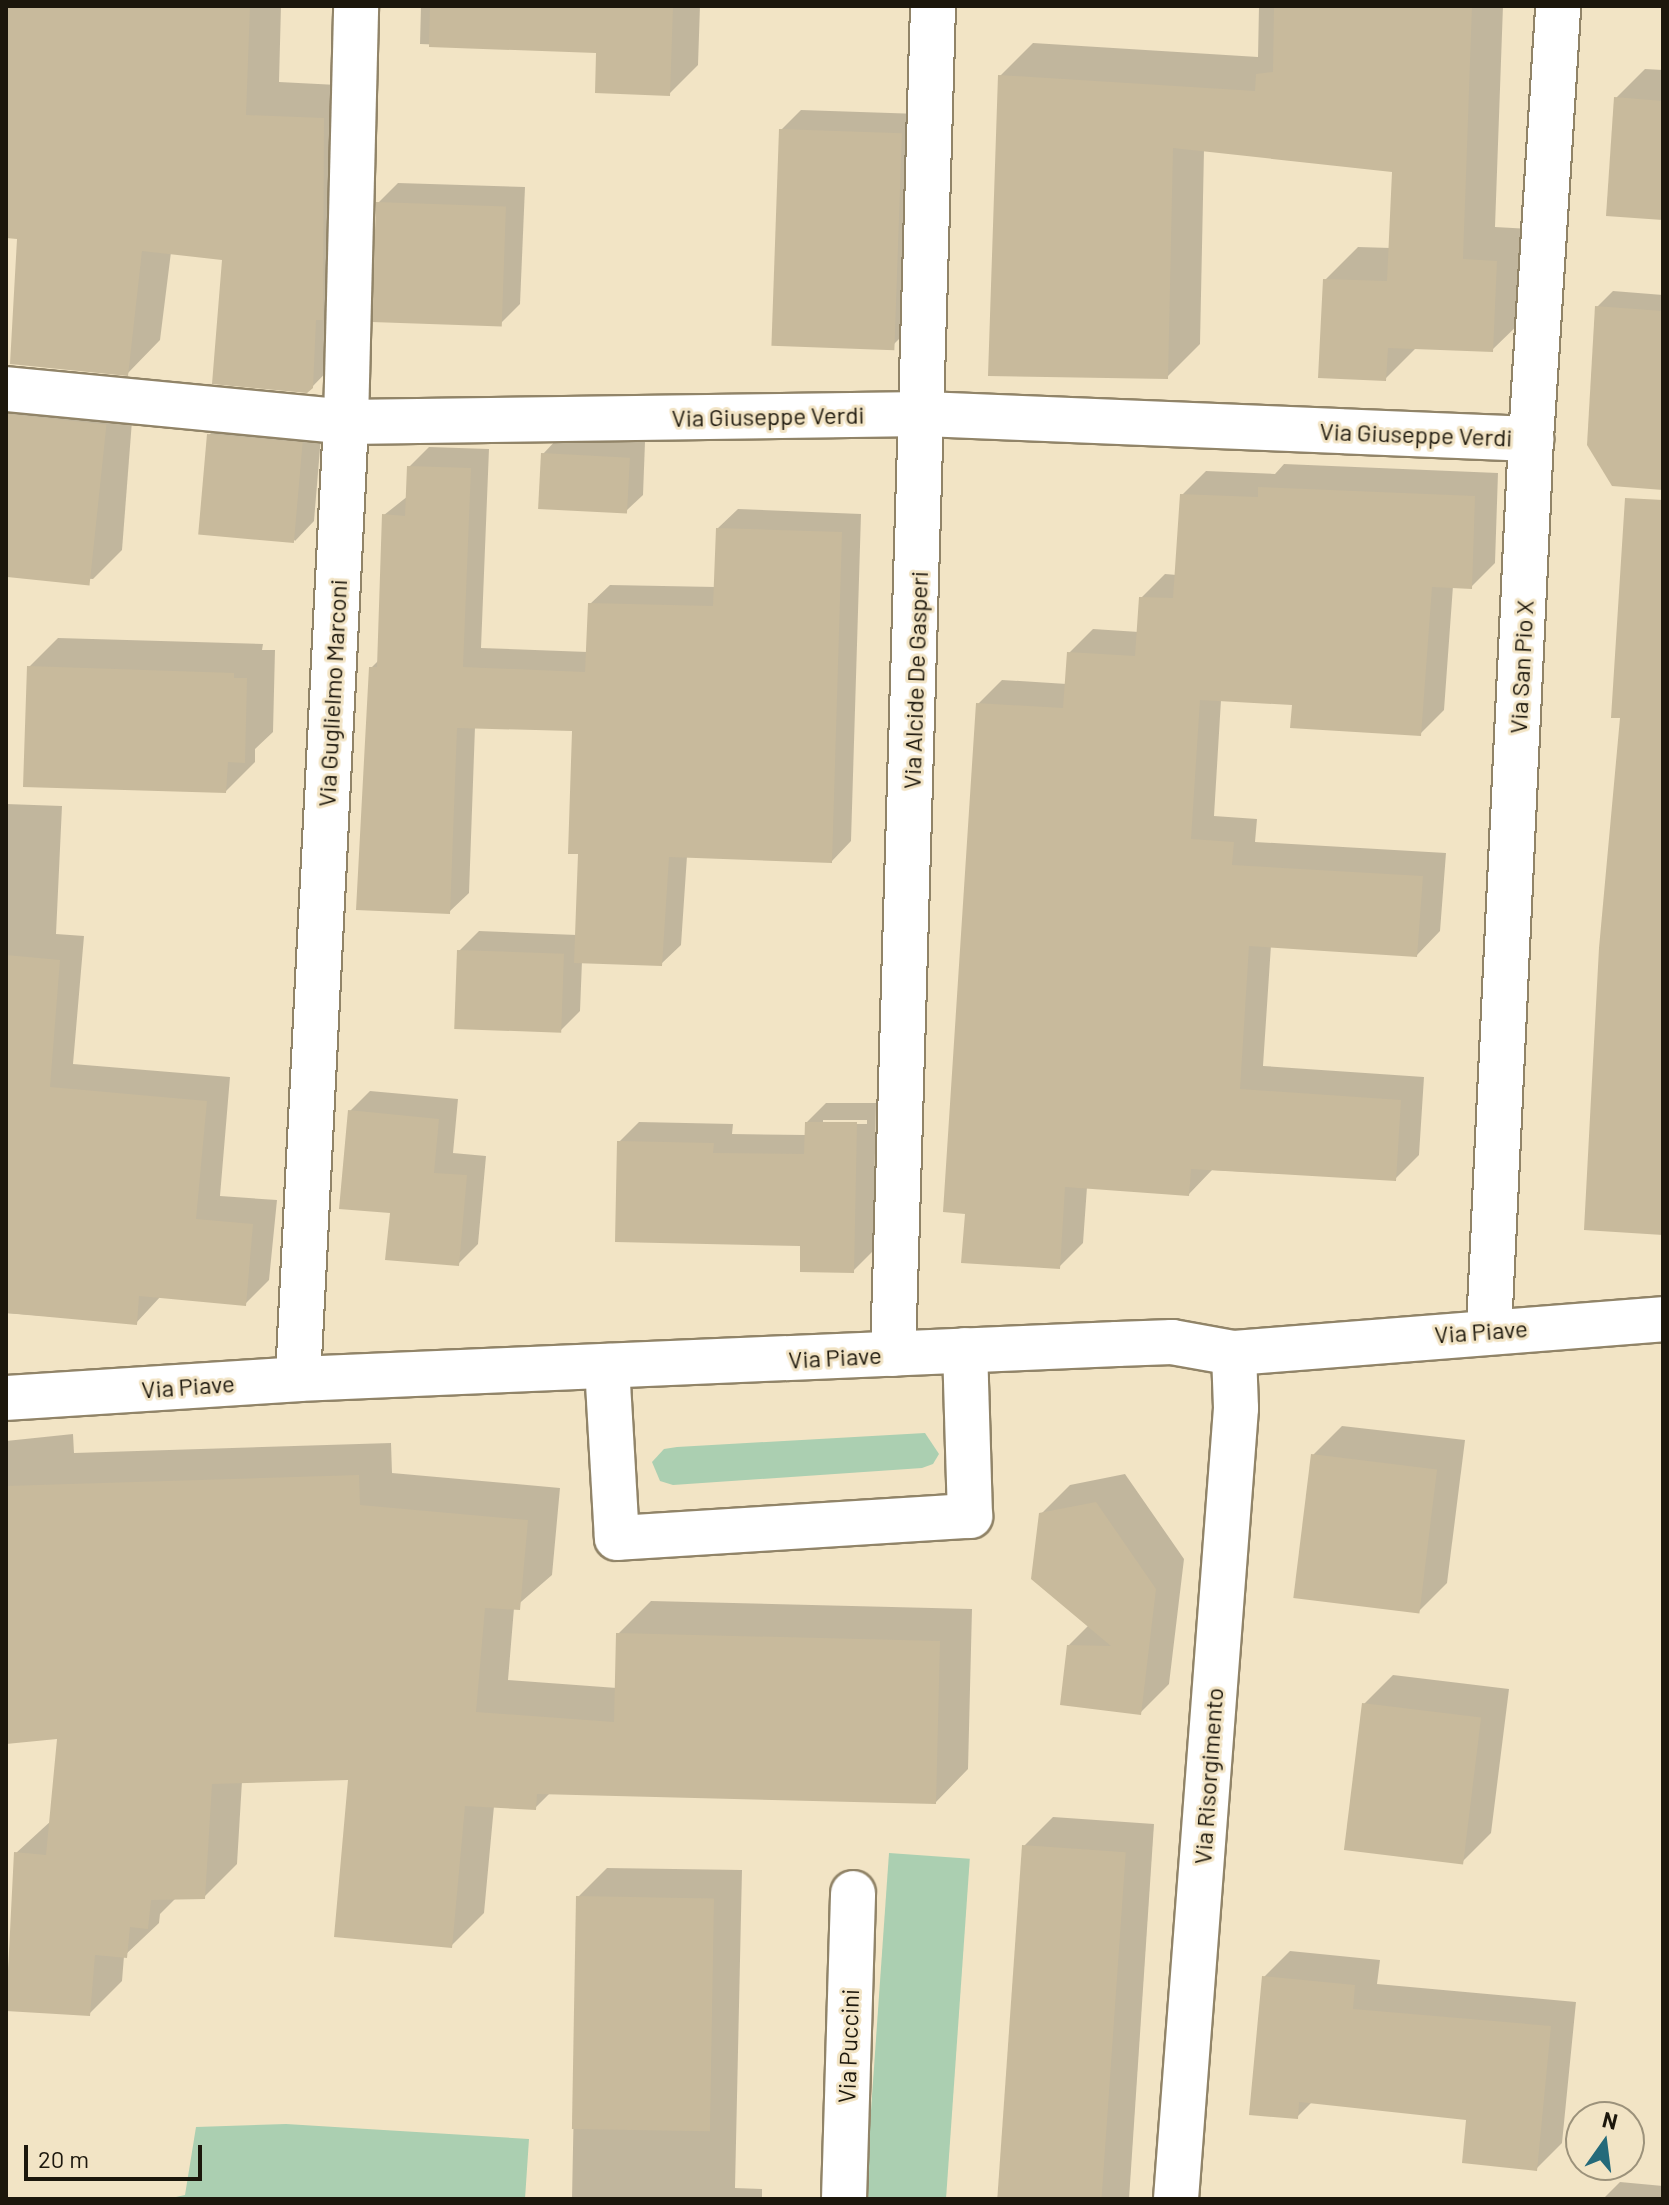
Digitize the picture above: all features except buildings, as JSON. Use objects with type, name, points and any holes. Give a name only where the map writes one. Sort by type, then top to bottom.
[{"type":"street","name":"Via Guglielmo Marconi","points":[[298,1379],[346,422],[356,6]]},
{"type":"street","name":"Via Alcide De Gasperi","points":[[893,1354],[924,414],[933,6]]},
{"type":"street","name":"Via San Pio X","points":[[1489,1329],[1531,439],[1558,6]]},
{"type":"street","name":"Via Giuseppe Verdi","points":[[6,389],[346,422],[924,414],[1531,439]]},
{"type":"street","name":"Via Piave","points":[[6,1398],[298,1379],[1172,1342],[1234,1353],[1489,1329],[1663,1319]]},
{"type":"street","points":[[607,1366],[617,1538],[970,1516],[965,1350]]},
{"type":"street","name":"Via Risorgimento","points":[[1176,2199],[1236,1408],[1234,1353]]},
{"type":"street","name":"Via Puccini","points":[[844,2199],[853,1893]]},
{"type":"green space","points":[[925,1433],[939,1454],[933,1464],[922,1468],[673,1485],[660,1481],[652,1462],[664,1449],[677,1447]]},
{"type":"green space","points":[[889,1853],[970,1859],[946,2199],[865,2198]]},
{"type":"green space","points":[[286,2124],[529,2139],[525,2199],[167,2199],[185,2195],[196,2127]]}]
